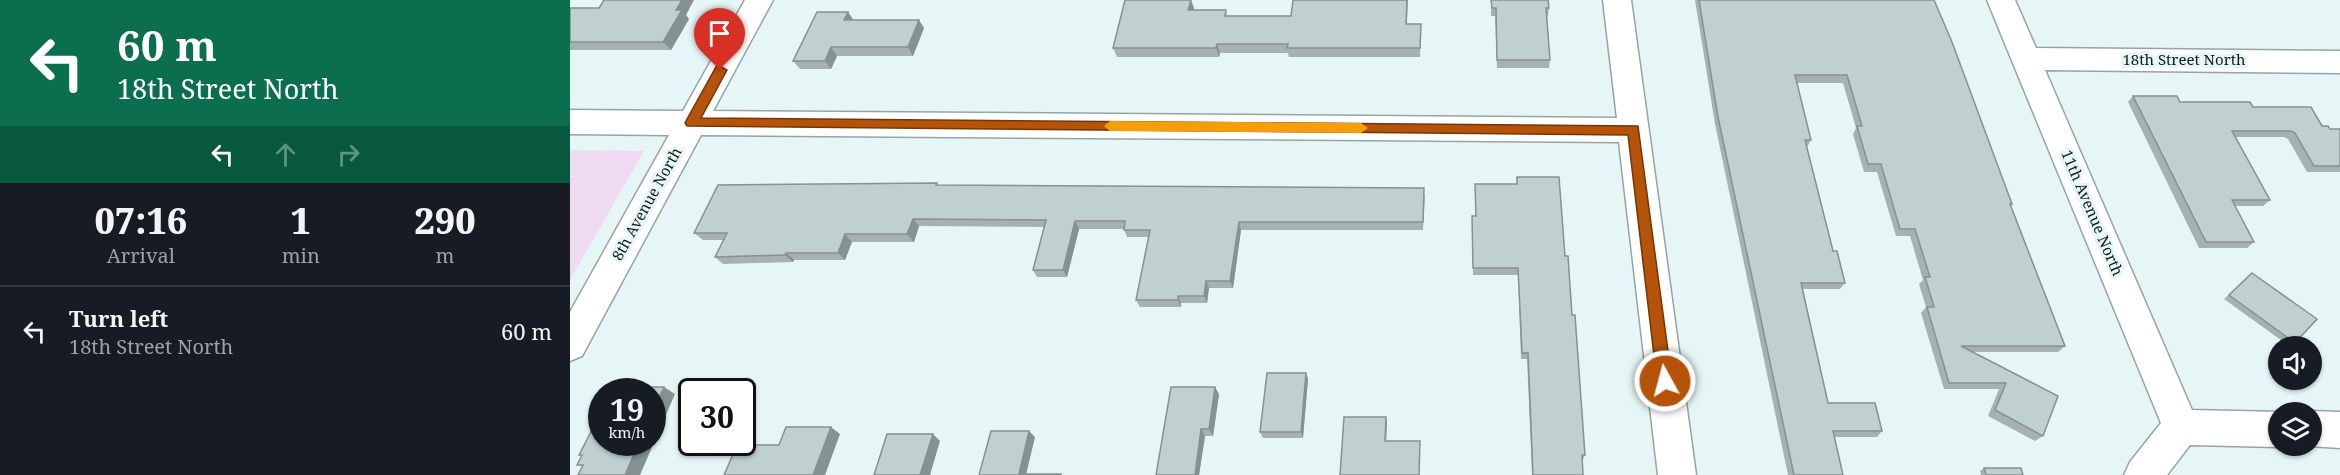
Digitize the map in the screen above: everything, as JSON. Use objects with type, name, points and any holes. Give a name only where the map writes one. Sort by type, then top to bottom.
[{"type":"street","name":"8th Avenue North","points":[[570,345],[759,0]]},
{"type":"street","points":[[1617,0],[1677,475]]},
{"type":"street","name":"11th Avenue North","points":[[2001,0],[2181,427]]},
{"type":"street","name":"18th Street North","points":[[2027,59],[2340,62]]},
{"type":"street","points":[[570,122],[1633,130]]},
{"type":"street","points":[[2144,475],[2181,427],[2268,429]]},
{"type":"street","points":[[2322,429],[2340,430]]},
{"type":"shaded area","points":[[570,150],[644,151],[570,280]]},
{"type":"building","points":[[604,0],[682,0],[676,10],[682,10],[663,42],[570,42],[570,8],[599,8]]},
{"type":"building","points":[[1125,0],[1191,0],[1188,10],[1226,10],[1225,16],[1291,16],[1293,0],[1407,0],[1406,24],[1421,24],[1420,48],[1287,48],[1288,44],[1217,44],[1216,48],[1113,48]]},
{"type":"building","points":[[1491,0],[1548,0],[1549,8],[1546,8],[1550,60],[1497,60],[1496,8],[1492,8]]},
{"type":"building","points":[[1699,0],[1934,0],[1952,42],[2012,204],[2010,204],[2065,346],[1961,346],[2058,396],[2043,436],[1995,410],[2006,383],[1949,383],[1927,307],[1934,307],[1925,277],[1930,277],[1915,229],[1900,229],[1881,164],[1868,164],[1857,126],[1862,126],[1847,75],[1795,75],[1811,140],[1805,140],[1833,251],[1837,251],[1845,283],[1801,283],[1828,403],[1875,403],[1882,431],[1833,431],[1843,475],[1794,475],[1718,117]]},
{"type":"building","points":[[817,12],[848,12],[844,20],[919,20],[908,47],[831,47],[825,61],[793,61]]},
{"type":"building","points":[[2133,96],[2177,96],[2180,102],[2250,102],[2253,107],[2311,107],[2322,126],[2340,129],[2340,166],[2314,166],[2295,133],[2291,131],[2232,131],[2270,200],[2232,200],[2254,242],[2206,242]]},
{"type":"building","points":[[1517,177],[1559,177],[1565,256],[1568,256],[1572,315],[1575,315],[1585,455],[1582,455],[1583,475],[1533,475],[1528,353],[1522,353],[1518,268],[1473,268],[1472,216],[1476,216],[1475,184],[1517,184]]},
{"type":"building","points":[[937,183],[936,185],[1424,188],[1423,222],[1239,222],[1230,281],[1206,281],[1204,296],[1178,296],[1178,300],[1136,300],[1150,230],[1124,230],[1125,221],[1075,221],[1063,270],[1033,270],[1046,220],[913,219],[907,234],[845,234],[838,253],[786,253],[785,255],[715,257],[727,233],[694,233],[718,185]]},
{"type":"building","points":[[2252,273],[2317,319],[2301,336],[2285,336],[2229,295]]},
{"type":"building","points":[[1267,373],[1306,373],[1301,432],[1260,432]]},
{"type":"building","points":[[1171,387],[1215,387],[1209,429],[1201,429],[1195,475],[1156,475]]},
{"type":"building","points":[[1344,417],[1386,417],[1385,441],[1420,441],[1419,475],[1340,475]]},
{"type":"building","points":[[786,427],[831,427],[813,475],[724,475],[732,456],[756,456],[756,445],[779,445]]},
{"type":"building","points":[[991,431],[1029,431],[1019,474],[1061,475],[979,475]]},
{"type":"building","points":[[887,434],[933,434],[920,475],[874,475]]},
{"type":"building","points":[[588,437],[588,456],[633,456],[625,475],[578,475],[583,465],[577,465],[582,455],[579,455]]},
{"type":"building","points":[[1984,468],[2021,468],[2023,475],[1986,475]]},
{"type":"slow traffic","points":[[1110,126],[1361,128]]},
{"type":"route","points":[[720,70],[692,123],[1633,130],[1665,381]]}]
